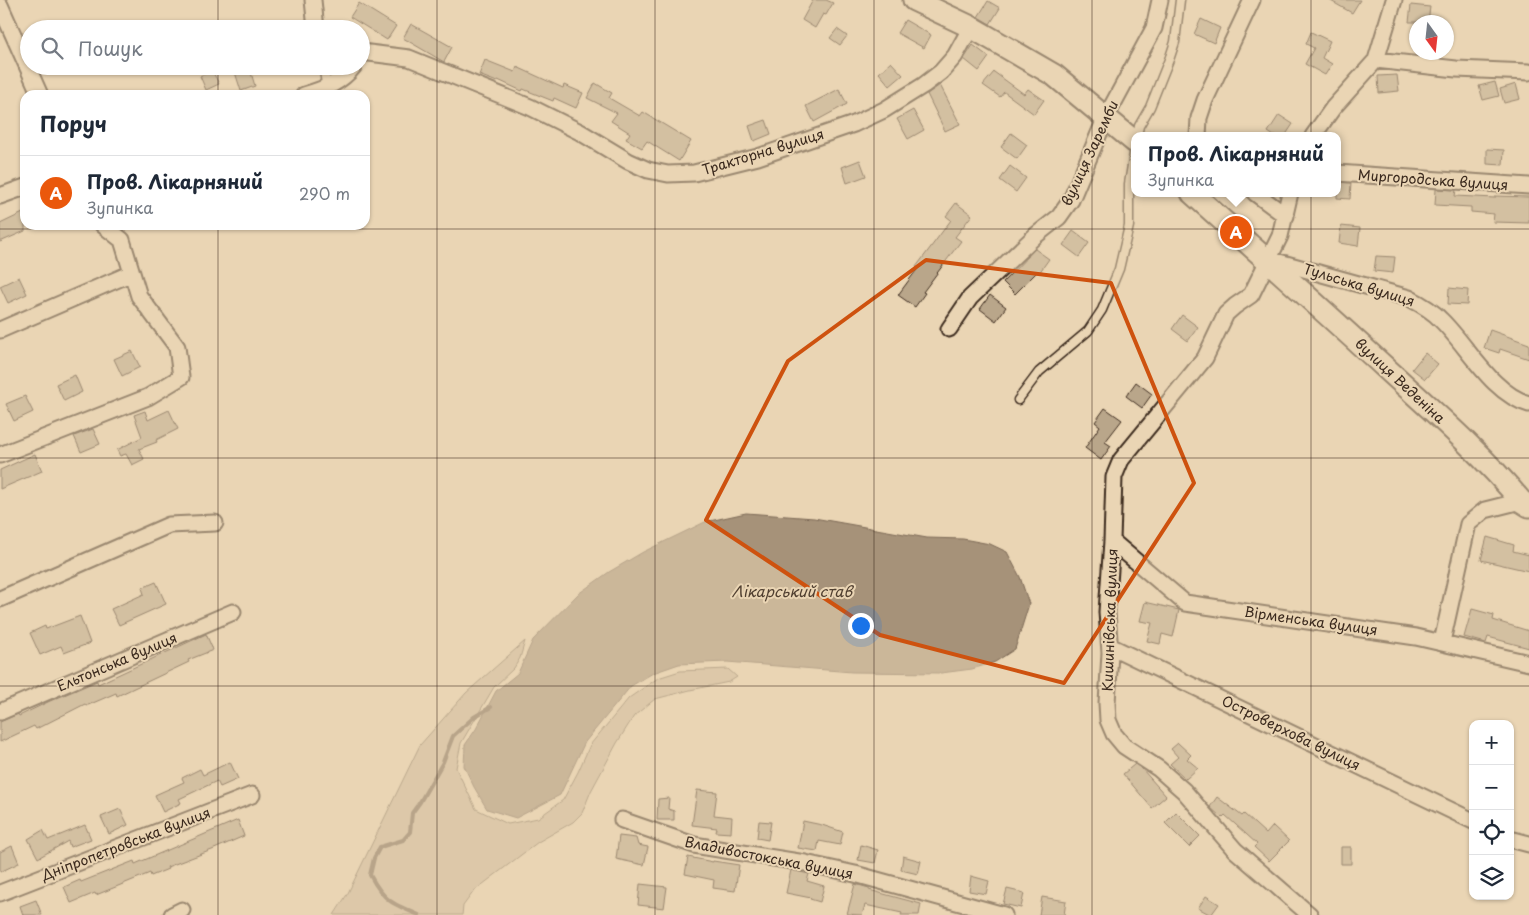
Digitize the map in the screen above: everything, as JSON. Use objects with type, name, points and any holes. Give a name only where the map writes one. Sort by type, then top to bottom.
[{"type":"street","points":[[313,0],[315,20]]},
{"type":"street","points":[[914,0],[971,27],[1054,75],[1131,139]]},
{"type":"street","name":"вулиця Заремби","points":[[949,329],[970,298],[1035,236],[1059,217],[1071,200],[1106,117],[1154,28],[1160,0]]},
{"type":"street","points":[[1198,132],[1199,118],[1205,100],[1252,0]]},
{"type":"street","points":[[1316,132],[1333,108],[1376,60],[1394,0]]},
{"type":"street","points":[[0,5],[20,50]]},
{"type":"street","name":"Тракторна вулиця","points":[[370,53],[409,58],[530,107],[648,170],[668,174],[694,173],[758,156],[854,124],[884,110],[941,72],[956,56],[971,27]]},
{"type":"street","points":[[1376,60],[1456,69],[1529,72]]},
{"type":"street","points":[[31,75],[38,90]]},
{"type":"street","points":[[323,90],[340,81],[346,75]]},
{"type":"street","name":"Миргородська вулиця","points":[[1341,173],[1529,186]]},
{"type":"street","points":[[0,196],[20,189]]},
{"type":"street","name":"вулиця Веденіна","points":[[1197,197],[1268,259],[1476,451],[1525,503]]},
{"type":"street","points":[[1260,197],[1286,216]]},
{"type":"street","name":"Кишинівська вулиця","points":[[1289,197],[1280,236],[1251,295],[1226,314],[1204,358],[1121,460],[1114,477],[1107,612],[1110,646],[1107,703],[1108,720],[1114,734],[1124,746],[1159,769],[1184,791],[1235,850],[1310,915]]},
{"type":"street","points":[[0,455],[148,397],[181,377],[177,347],[139,296],[122,240],[110,230]]},
{"type":"street","name":"Тульська вулиця","points":[[1268,259],[1409,298],[1428,308],[1442,320],[1496,384],[1529,404]]},
{"type":"street","points":[[0,330],[132,273]]},
{"type":"street","points":[[1442,642],[1468,524],[1485,510],[1525,503]]},
{"type":"street","points":[[0,599],[169,525],[215,523]]},
{"type":"street","name":"Вірменська вулиця","points":[[1112,541],[1185,603],[1406,635],[1529,663]]},
{"type":"street","name":"Ельтонська вулиця","points":[[0,712],[233,612]]},
{"type":"street","name":"Островерхова вулиця","points":[[1110,646],[1469,819]]},
{"type":"street","name":"Дніпропетровська вулиця","points":[[0,894],[252,795]]},
{"type":"street","name":"Владивостокська вулиця","points":[[622,820],[694,846],[805,863],[855,874],[1004,915]]},
{"type":"street","points":[[1514,840],[1529,844]]},
{"type":"lane","points":[[1138,132],[1139,126],[1150,107],[1175,42],[1180,0]]},
{"type":"lane","points":[[325,75],[327,89]]},
{"type":"lane","points":[[1018,400],[1039,372],[1088,331],[1102,310],[1119,269],[1129,226],[1129,184],[1131,172]]},
{"type":"highlighted area","points":[[926,260],[1111,283],[1194,483],[1064,683],[880,635],[706,520],[788,361]]},
{"type":"shaded area","points":[[525,641],[520,658],[514,668],[494,687],[461,743],[456,768],[476,809],[508,824],[538,818],[563,800],[590,745],[629,698],[658,678],[680,671],[728,669],[737,677],[729,682],[655,699],[634,716],[591,791],[582,813],[573,822],[538,842],[474,891],[463,906],[462,915],[334,915],[348,893],[420,745],[466,693]]},
{"type":"water","name":"Лікарський став","points":[[746,513],[814,518],[927,538],[963,539],[990,544],[1007,552],[1020,577],[1029,604],[1015,649],[995,662],[972,669],[941,673],[852,672],[727,662],[679,664],[653,673],[631,686],[585,742],[560,795],[516,818],[487,809],[464,766],[465,745],[476,729],[496,691],[518,673],[533,640],[578,594],[609,572],[643,552],[705,522]]},
{"type":"building","points":[[813,0],[826,0],[833,3],[826,15],[823,14],[815,28],[802,20]]},
{"type":"building","points":[[1329,0],[1360,0],[1352,13]]},
{"type":"building","points":[[988,1],[1000,8],[990,24],[978,17]]},
{"type":"building","points":[[359,3],[396,26],[387,40],[370,29],[370,20],[355,20],[350,17]]},
{"type":"building","points":[[1411,5],[1430,7],[1429,15],[1410,15]]},
{"type":"building","points":[[1201,19],[1220,28],[1214,43],[1194,34]]},
{"type":"building","points":[[905,20],[931,35],[924,48],[897,33]]},
{"type":"building","points":[[411,24],[452,47],[444,62],[403,38]]},
{"type":"building","points":[[837,29],[847,36],[840,45],[830,38]]},
{"type":"building","points":[[1311,32],[1330,41],[1322,58],[1332,64],[1325,75],[1305,64],[1314,48],[1306,44]]},
{"type":"building","points":[[973,45],[989,57],[979,71],[964,59]]},
{"type":"building","points":[[485,60],[515,72],[517,67],[563,88],[564,85],[583,93],[576,108],[554,98],[553,101],[523,89],[522,91],[498,80],[497,82],[479,75]]},
{"type":"building","points":[[891,62],[903,75],[890,86],[879,73]]},
{"type":"building","points":[[994,72],[1024,94],[1028,89],[1044,100],[1034,114],[1004,92],[1000,97],[983,85]]},
{"type":"building","points":[[214,75],[219,84],[206,90],[200,76]]},
{"type":"building","points":[[236,75],[252,75],[255,86],[241,90]]},
{"type":"building","points":[[1397,75],[1399,91],[1379,93],[1378,76]]},
{"type":"building","points":[[1495,82],[1499,96],[1483,100],[1479,86]]},
{"type":"building","points":[[595,83],[612,93],[609,98],[640,116],[643,112],[691,141],[679,161],[647,141],[642,148],[626,139],[630,133],[611,121],[617,113],[587,98]]},
{"type":"building","points":[[1516,84],[1520,99],[1504,103],[1500,89]]},
{"type":"building","points":[[940,85],[960,124],[945,131],[927,94]]},
{"type":"building","points":[[839,89],[847,104],[814,122],[806,106]]},
{"type":"building","points":[[913,110],[924,130],[908,139],[897,119]]},
{"type":"building","points":[[1279,115],[1293,124],[1288,132],[1268,132]]},
{"type":"building","points":[[766,120],[771,134],[754,141],[749,126]]},
{"type":"building","points":[[1011,133],[1027,145],[1017,159],[1001,147]]},
{"type":"building","points":[[1487,149],[1504,150],[1503,165],[1487,164]]},
{"type":"building","points":[[860,160],[866,176],[847,183],[842,167]]},
{"type":"building","points":[[1010,166],[1026,178],[1016,192],[1000,180]]},
{"type":"building","points":[[1341,182],[1351,183],[1350,199],[1337,198],[1341,197]]},
{"type":"building","points":[[1436,189],[1456,190],[1455,196],[1529,197],[1529,223],[1493,222],[1494,214],[1471,212],[1471,207],[1435,205]]},
{"type":"building","points":[[956,203],[972,215],[955,237],[961,241],[923,292],[925,293],[915,307],[898,295],[951,220],[946,216]]},
{"type":"building","points":[[20,214],[20,230],[25,231],[0,242],[0,224]]},
{"type":"building","points":[[1341,226],[1360,228],[1358,246],[1339,243]]},
{"type":"building","points":[[1073,231],[1089,243],[1079,257],[1063,245]]},
{"type":"building","points":[[1035,249],[1049,259],[1039,273],[1037,272],[1015,294],[1003,282]]},
{"type":"building","points":[[1376,256],[1395,257],[1393,273],[1374,271]]},
{"type":"building","points":[[19,277],[27,294],[8,303],[0,286]]},
{"type":"building","points":[[1449,288],[1468,290],[1467,305],[1448,304]]},
{"type":"building","points":[[990,295],[1006,307],[996,321],[980,309]]},
{"type":"building","points":[[1182,315],[1198,327],[1188,341],[1172,329]]},
{"type":"building","points":[[1490,330],[1529,344],[1529,359],[1500,349],[1499,353],[1484,348]]},
{"type":"building","points":[[132,351],[140,367],[122,376],[114,359]]},
{"type":"building","points":[[1425,353],[1438,364],[1425,379],[1412,369]]},
{"type":"building","points":[[75,375],[82,392],[64,401],[56,384]]},
{"type":"building","points":[[1136,382],[1152,394],[1142,408],[1126,396]]},
{"type":"building","points":[[25,396],[33,412],[14,421],[6,404]]},
{"type":"building","points":[[1105,408],[1122,420],[1105,442],[1111,446],[1101,460],[1085,448],[1100,426],[1095,422]]},
{"type":"building","points":[[169,410],[178,429],[156,440],[157,442],[139,449],[144,459],[132,465],[126,454],[120,456],[117,450],[142,437],[134,415],[145,411],[148,420]]},
{"type":"building","points":[[93,429],[100,444],[81,452],[74,436]]},
{"type":"building","points":[[35,454],[42,471],[0,489],[0,470]]},
{"type":"building","points":[[1487,537],[1514,545],[1513,551],[1529,555],[1529,571],[1481,560]]},
{"type":"building","points":[[156,582],[166,604],[119,625],[111,609],[144,594],[142,588]]},
{"type":"building","points":[[1145,602],[1179,610],[1173,637],[1162,634],[1160,644],[1147,641],[1152,623],[1140,621]]},
{"type":"building","points":[[1472,609],[1494,615],[1493,620],[1529,631],[1529,648],[1488,637],[1486,643],[1464,637]]},
{"type":"building","points":[[80,616],[90,643],[64,653],[61,646],[40,655],[30,633],[45,626],[46,629]]},
{"type":"building","points":[[206,634],[213,650],[188,660],[189,662],[117,696],[116,693],[86,706],[85,704],[36,729],[34,726],[0,742],[0,722],[18,714],[19,716],[97,681],[98,684]]},
{"type":"building","points":[[1178,743],[1191,755],[1187,759],[1198,768],[1186,779],[1170,764],[1178,757],[1171,749]]},
{"type":"building","points":[[230,762],[238,779],[220,787],[217,781],[179,799],[181,803],[163,812],[155,795],[184,782],[182,778],[200,769],[203,775]]},
{"type":"building","points":[[1135,764],[1142,769],[1166,796],[1152,808],[1123,774]]},
{"type":"building","points":[[697,790],[717,792],[714,815],[732,817],[731,833],[716,832],[717,828],[692,825]]},
{"type":"building","points":[[1217,797],[1242,816],[1244,814],[1266,834],[1273,826],[1289,841],[1269,861],[1254,847],[1257,844],[1225,815],[1222,818],[1210,807]]},
{"type":"building","points":[[669,798],[668,809],[674,811],[674,820],[657,820],[658,799]]},
{"type":"building","points":[[120,809],[128,825],[109,834],[101,817]]},
{"type":"building","points":[[1176,812],[1200,836],[1189,847],[1165,823]]},
{"type":"building","points":[[238,820],[244,836],[167,867],[168,869],[151,876],[150,873],[71,903],[64,887],[134,861],[135,864]]},
{"type":"building","points":[[759,821],[771,822],[768,840],[757,838]]},
{"type":"building","points":[[803,821],[843,832],[840,845],[819,841],[817,851],[798,848]]},
{"type":"building","points":[[85,825],[91,839],[70,847],[68,841],[38,858],[28,839],[43,830],[48,840]]},
{"type":"building","points":[[619,836],[636,838],[638,845],[648,847],[644,865],[616,859]]},
{"type":"building","points":[[861,845],[878,850],[875,863],[858,860]]},
{"type":"building","points":[[12,846],[19,863],[0,872],[0,852]]},
{"type":"building","points":[[1341,847],[1351,847],[1351,864],[1341,864]]},
{"type":"building","points":[[903,856],[921,861],[918,874],[901,870]]},
{"type":"building","points":[[688,857],[739,865],[735,891],[713,888],[714,880],[685,874]]},
{"type":"building","points":[[791,870],[809,874],[807,881],[824,886],[820,902],[811,898],[786,893]]},
{"type":"building","points":[[971,876],[989,881],[986,894],[969,891]]},
{"type":"building","points":[[640,884],[667,887],[664,908],[638,905]]},
{"type":"building","points":[[855,884],[869,888],[869,890],[921,904],[919,915],[901,915],[902,913],[865,905],[862,915],[847,914]]},
{"type":"building","points":[[1007,889],[1024,893],[1021,908],[1003,904]]},
{"type":"building","points":[[1206,896],[1219,904],[1211,915],[1198,908]]},
{"type":"building","points":[[1042,897],[1066,901],[1064,915],[1039,915]]},
{"type":"building","points":[[36,900],[42,915],[23,915],[20,906]]},
{"type":"waterway","points":[[419,915],[390,901],[380,891],[370,875],[374,858],[380,847],[403,840],[410,832],[412,813],[443,762],[453,736],[474,717],[491,707]]},
{"type":"place","name":"Пров. Лікарняний","points":[[1236,232]]}]
